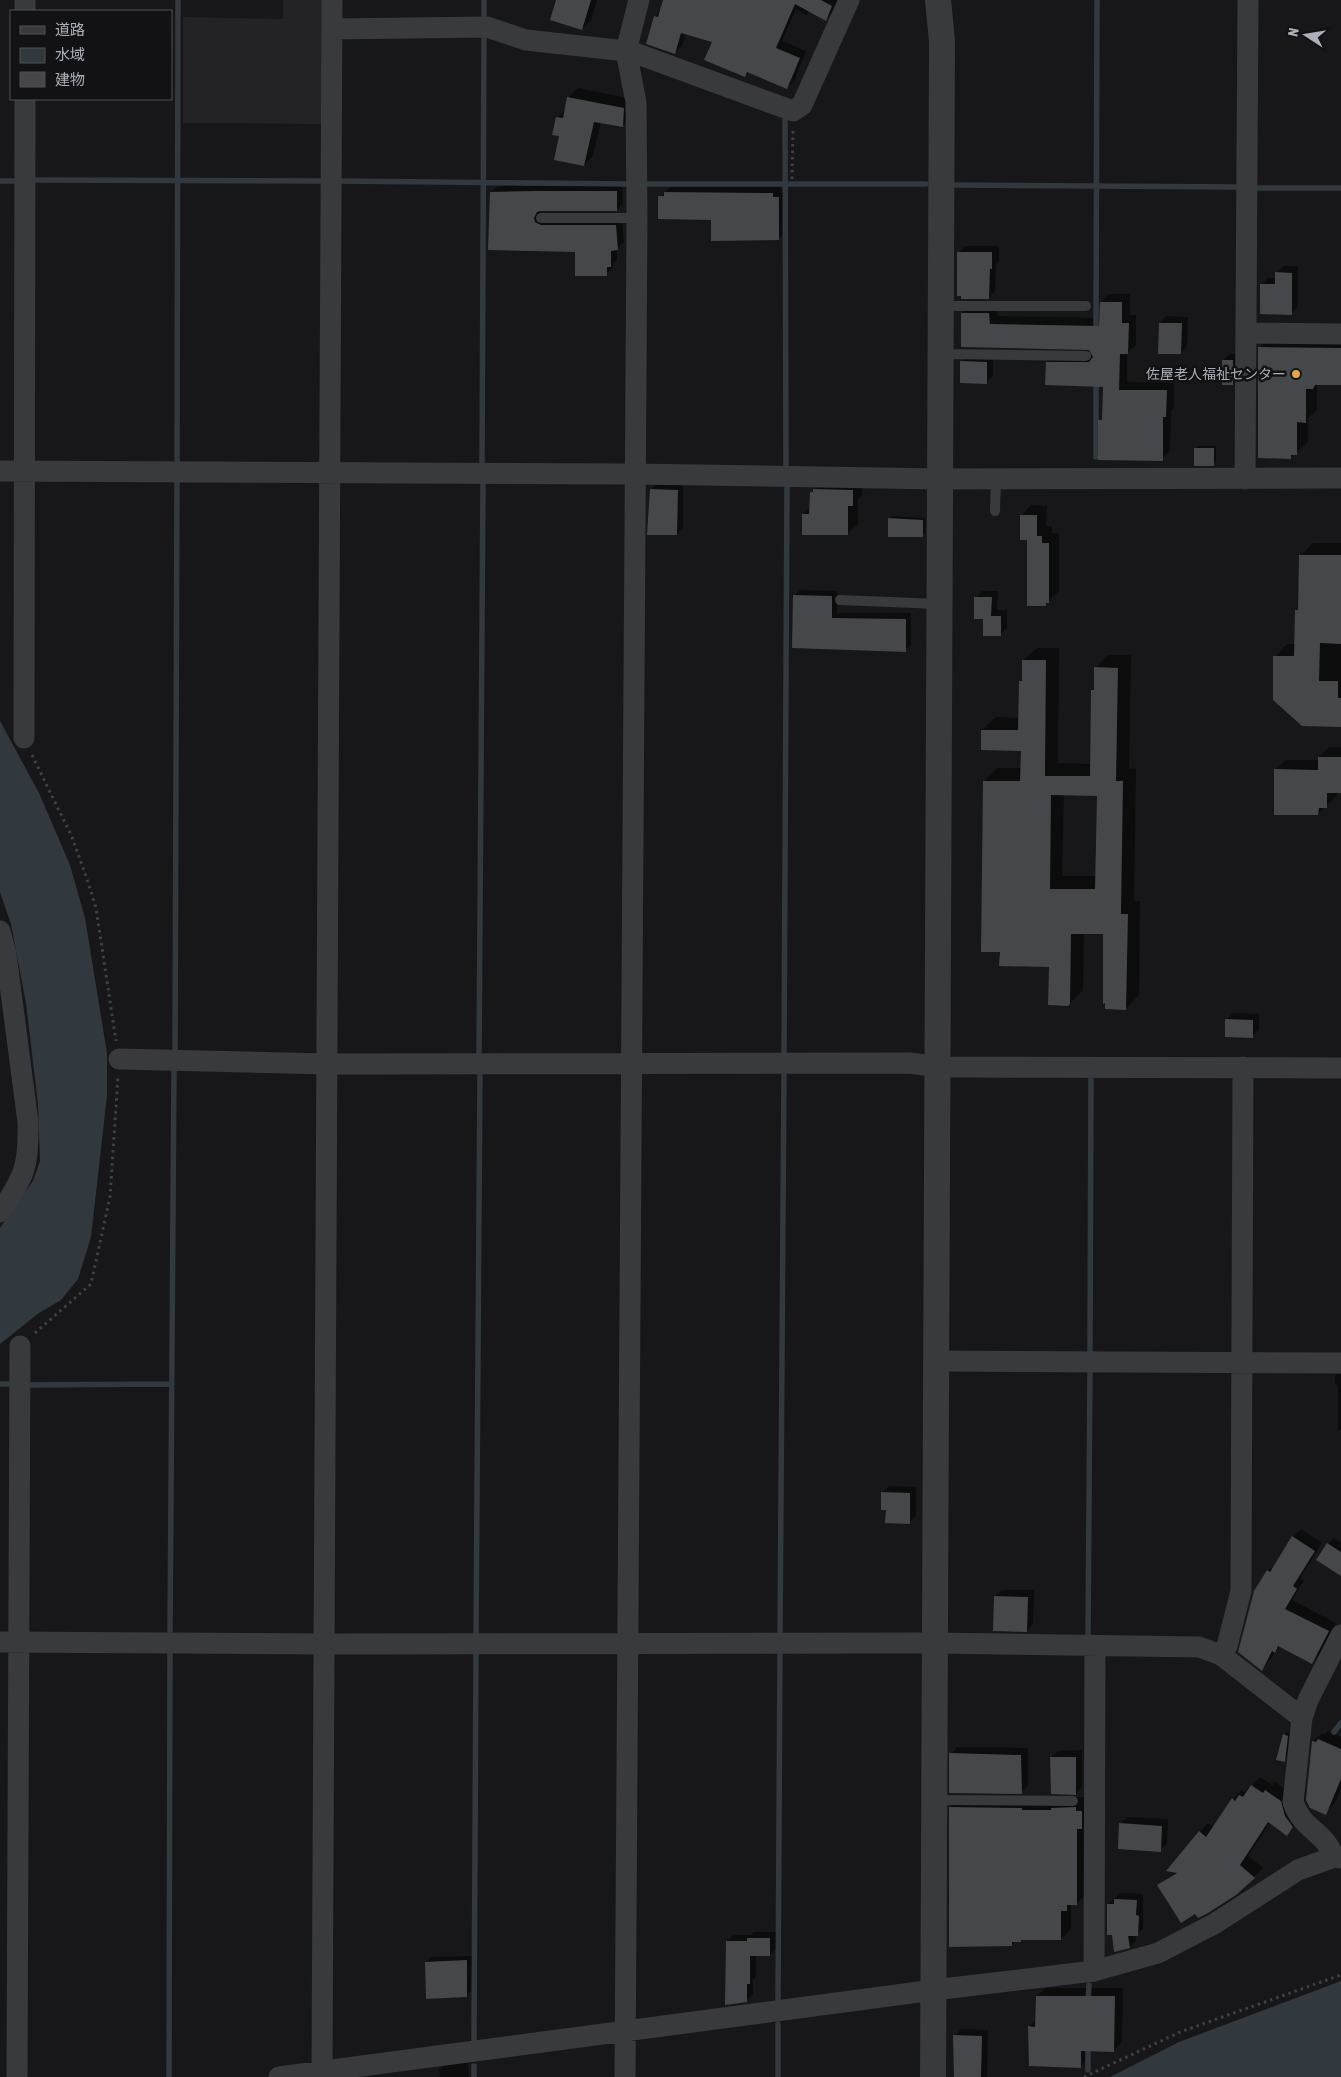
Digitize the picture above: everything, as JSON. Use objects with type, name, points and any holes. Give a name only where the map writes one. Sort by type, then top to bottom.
[{"type":"street","points":[[322,2071],[332,0]]},
{"type":"street","points":[[625,2077],[636,218],[636,102],[626,51],[639,0]]},
{"type":"street","points":[[332,29],[487,27],[526,40],[626,51],[793,111],[802,105],[849,0]]},
{"type":"street","points":[[933,2077],[942,354],[942,41],[938,0]]},
{"type":"street","points":[[1245,479],[1248,0]]},
{"type":"street","points":[[24,738],[25,100]]},
{"type":"street","points":[[1246,333],[1341,334]]},
{"type":"street","points":[[0,471],[634,474],[941,479],[1341,478]]},
{"type":"street","points":[[0,931],[6,954],[28,1122],[29,1150],[23,1176],[0,1212]]},
{"type":"street","points":[[119,1059],[327,1064],[632,1065],[910,1063],[938,1067],[1341,1068]]},
{"type":"street","points":[[1221,1654],[1227,1646],[1242,1591],[1243,1068]]},
{"type":"street","points":[[17,2077],[9,1642],[20,1346]]},
{"type":"street","points":[[936,1361],[1341,1363]]},
{"type":"street","points":[[279,2077],[934,1990],[1094,1972],[1158,1953],[1214,1924],[1298,1870],[1338,1858],[1318,1832],[1304,1823],[1297,1815],[1293,1802],[1293,1788],[1302,1718],[1308,1700],[1341,1635]]},
{"type":"street","points":[[9,1642],[324,1644],[935,1643],[1199,1648],[1221,1654],[1302,1718]]},
{"type":"street","points":[[1094,1972],[1095,1647]]},
{"type":"lane","points":[[541,218],[636,218]]},
{"type":"lane","points":[[942,306],[1086,306]]},
{"type":"lane","points":[[942,354],[1086,356]]},
{"type":"lane","points":[[995,511],[996,479]]},
{"type":"lane","points":[[840,600],[940,604]]},
{"type":"lane","points":[[934,1800],[1073,1801]]},
{"type":"path","points":[[792,178],[793,111]]},
{"type":"path","points":[[20,1346],[91,1284],[110,1198],[119,1059],[96,908],[72,837],[24,738]]},
{"type":"path","points":[[1084,2077],[1180,2032],[1341,1975]]},
{"type":"shaded area","points":[[283,0],[326,0],[326,124],[183,123],[183,17],[283,19]]},
{"type":"water","points":[[0,721],[39,793],[70,865],[85,918],[107,1053],[107,1096],[91,1237],[78,1279],[61,1300],[39,1313],[0,1344],[0,1228],[33,1181],[40,1161],[38,1104],[26,1003],[11,924],[0,892]]},
{"type":"water","points":[[1341,1981],[1341,2077],[1110,2077],[1179,2042]]},
{"type":"building","points":[[556,0],[591,0],[582,30],[550,20]]},
{"type":"building","points":[[663,0],[821,0],[832,6],[826,21],[795,4],[776,48],[800,58],[787,89],[747,72],[745,77],[704,60],[712,42],[681,33],[675,54],[646,44],[654,16],[658,17]]},
{"type":"building","points":[[567,97],[624,108],[623,127],[594,122],[584,166],[554,160],[559,136],[552,135],[556,117],[563,118]]},
{"type":"building","points":[[617,191],[617,211],[541,211],[537,212],[534,218],[535,222],[541,225],[616,225],[618,250],[611,251],[611,267],[607,267],[607,276],[575,276],[575,252],[488,250],[490,192]]},
{"type":"building","points":[[664,192],[773,193],[773,197],[779,197],[779,240],[711,241],[711,220],[658,219],[658,196],[664,196]]},
{"type":"building","points":[[957,252],[992,252],[989,299],[961,299],[961,296],[957,296]]},
{"type":"building","points":[[1275,272],[1292,273],[1292,315],[1260,314],[1260,284],[1275,284]]},
{"type":"building","points":[[1100,302],[1122,302],[1122,323],[1129,323],[1128,354],[1120,354],[1119,390],[1167,390],[1166,417],[1163,417],[1163,461],[1098,460],[1098,420],[1102,420],[1103,387],[1045,385],[1046,362],[1089,362],[1093,357],[1089,350],[961,347],[961,313],[989,313],[990,324],[1099,326]]},
{"type":"building","points":[[1159,323],[1182,323],[1181,354],[1158,354]]},
{"type":"building","points":[[1258,347],[1341,348],[1341,385],[1315,385],[1313,389],[1306,389],[1306,423],[1297,422],[1297,455],[1291,455],[1291,459],[1258,458]]},
{"type":"building","points":[[1222,360],[1233,360],[1233,385],[1222,385]]},
{"type":"building","points":[[960,361],[987,362],[987,384],[960,383]]},
{"type":"building","points":[[1194,448],[1214,448],[1214,466],[1194,466]]},
{"type":"building","points":[[650,489],[678,490],[677,535],[647,535]]},
{"type":"building","points":[[813,489],[853,490],[853,506],[848,506],[848,535],[802,535],[802,514],[809,514],[810,492],[813,492]]},
{"type":"building","points":[[1020,515],[1037,515],[1037,536],[1042,536],[1042,543],[1049,543],[1049,603],[1046,603],[1046,606],[1027,606],[1027,540],[1020,540]]},
{"type":"building","points":[[888,518],[923,520],[923,537],[888,537]]},
{"type":"building","points":[[1299,555],[1341,555],[1341,644],[1320,643],[1319,681],[1338,681],[1338,698],[1341,698],[1341,727],[1302,726],[1273,700],[1273,656],[1294,656],[1295,610],[1298,610]]},
{"type":"building","points":[[793,595],[832,596],[832,618],[906,619],[906,652],[792,648]]},
{"type":"building","points":[[974,597],[992,597],[991,616],[1001,616],[1001,636],[983,636],[983,619],[974,619]]},
{"type":"building","points":[[1022,660],[1046,660],[1045,776],[1090,776],[1091,690],[1094,690],[1094,667],[1118,668],[1116,781],[1123,781],[1121,914],[1128,914],[1126,1010],[1105,1009],[1105,1003],[1103,1004],[1103,934],[1071,934],[1070,1004],[1068,1006],[1048,1005],[1049,967],[999,966],[1000,952],[981,952],[983,781],[1020,781],[1021,751],[981,750],[981,730],[1018,730],[1019,681],[1022,681]],"holes":[[[1051,795],[1097,796],[1095,889],[1050,889]]]},
{"type":"building","points":[[1318,757],[1341,757],[1341,793],[1327,793],[1327,808],[1319,808],[1318,815],[1274,815],[1274,769],[1318,770]]},
{"type":"building","points":[[1225,1019],[1253,1020],[1253,1038],[1225,1037]]},
{"type":"building","points":[[881,1492],[910,1493],[910,1524],[885,1523],[886,1510],[881,1510]]},
{"type":"building","points":[[1292,1536],[1315,1551],[1293,1586],[1297,1589],[1285,1609],[1329,1631],[1312,1664],[1278,1646],[1275,1653],[1272,1651],[1262,1671],[1238,1652],[1254,1591],[1267,1570],[1270,1572]]},
{"type":"building","points":[[1327,1543],[1341,1552],[1341,1576],[1316,1560]]},
{"type":"building","points":[[994,1596],[1028,1597],[1027,1632],[993,1631]]},
{"type":"building","points":[[1283,1734],[1288,1736],[1285,1762],[1276,1760]]},
{"type":"building","points":[[1318,1739],[1341,1749],[1341,1779],[1326,1815],[1310,1808],[1306,1800],[1312,1741],[1316,1742]]},
{"type":"building","points":[[949,1753],[1021,1755],[1022,1794],[949,1793]]},
{"type":"building","points":[[1050,1757],[1076,1757],[1076,1795],[1051,1794]]},
{"type":"building","points":[[1251,1785],[1263,1793],[1265,1790],[1281,1801],[1285,1816],[1293,1827],[1287,1836],[1268,1822],[1240,1865],[1255,1878],[1236,1895],[1208,1913],[1198,1918],[1195,1914],[1181,1923],[1157,1885],[1177,1873],[1166,1871],[1199,1831],[1206,1837],[1232,1798],[1235,1801],[1239,1795],[1243,1797]]},
{"type":"building","points":[[949,1807],[1051,1810],[1051,1808],[1076,1807],[1076,1811],[1082,1811],[1082,1829],[1077,1829],[1077,1905],[1067,1905],[1067,1911],[1061,1911],[1061,1940],[1021,1940],[1021,1942],[1012,1942],[1012,1946],[949,1947]]},
{"type":"building","points":[[1119,1823],[1162,1826],[1161,1852],[1118,1849]]},
{"type":"building","points":[[1114,1899],[1137,1900],[1136,1915],[1139,1916],[1138,1936],[1128,1936],[1130,1948],[1114,1952],[1112,1935],[1107,1935],[1107,1904],[1114,1904]]},
{"type":"building","points":[[747,1938],[770,1938],[770,1956],[750,1956],[750,1984],[747,1984],[747,2002],[725,2005],[726,1941],[747,1941]]},
{"type":"building","points":[[467,1960],[467,1997],[426,1999],[425,1962]]},
{"type":"building","points":[[1036,1996],[1115,1996],[1114,2052],[1081,2051],[1081,2068],[1029,2066],[1028,2026],[1035,2027]]},
{"type":"building","points":[[953,2035],[982,2036],[981,2077],[954,2077]]},
{"type":"waterway","points":[[177,465],[178,0]]},
{"type":"waterway","points":[[484,0],[484,21]]},
{"type":"waterway","points":[[1096,332],[1097,0]]},
{"type":"waterway","points":[[482,468],[484,33]]},
{"type":"waterway","points":[[785,114],[786,470]]},
{"type":"waterway","points":[[30,180],[321,181]]},
{"type":"waterway","points":[[0,181],[17,181]]},
{"type":"waterway","points":[[337,181],[632,184]]},
{"type":"waterway","points":[[642,184],[926,184]]},
{"type":"waterway","points":[[956,185],[1237,187]]},
{"type":"waterway","points":[[1254,188],[1341,188]]},
{"type":"waterway","points":[[1096,379],[1096,457]]},
{"type":"waterway","points":[[175,1056],[177,480]]},
{"type":"waterway","points":[[479,1059],[483,482]]},
{"type":"waterway","points":[[784,1058],[787,485]]},
{"type":"waterway","points":[[170,1636],[174,1067]]},
{"type":"waterway","points":[[476,1636],[480,1070]]},
{"type":"waterway","points":[[780,1638],[784,1071]]},
{"type":"waterway","points":[[1090,1355],[1091,1073]]},
{"type":"waterway","points":[[1088,1640],[1090,1370]]},
{"type":"waterway","points":[[0,1384],[13,1384]]},
{"type":"waterway","points":[[23,1385],[172,1384]]},
{"type":"waterway","points":[[169,2077],[170,1651]]},
{"type":"waterway","points":[[474,2040],[476,1651]]},
{"type":"waterway","points":[[778,2002],[780,1651]]},
{"type":"waterway","points":[[1334,1732],[1341,1723]]},
{"type":"waterway","points":[[1088,2003],[1089,1985]]},
{"type":"waterway","points":[[778,2024],[778,2077]]},
{"type":"waterway","points":[[1088,2044],[1088,2070]]},
{"type":"waterway","points":[[474,2066],[474,2077]]},
{"type":"place","name":"佐屋老人福祉センター","points":[[1296,374]]}]
